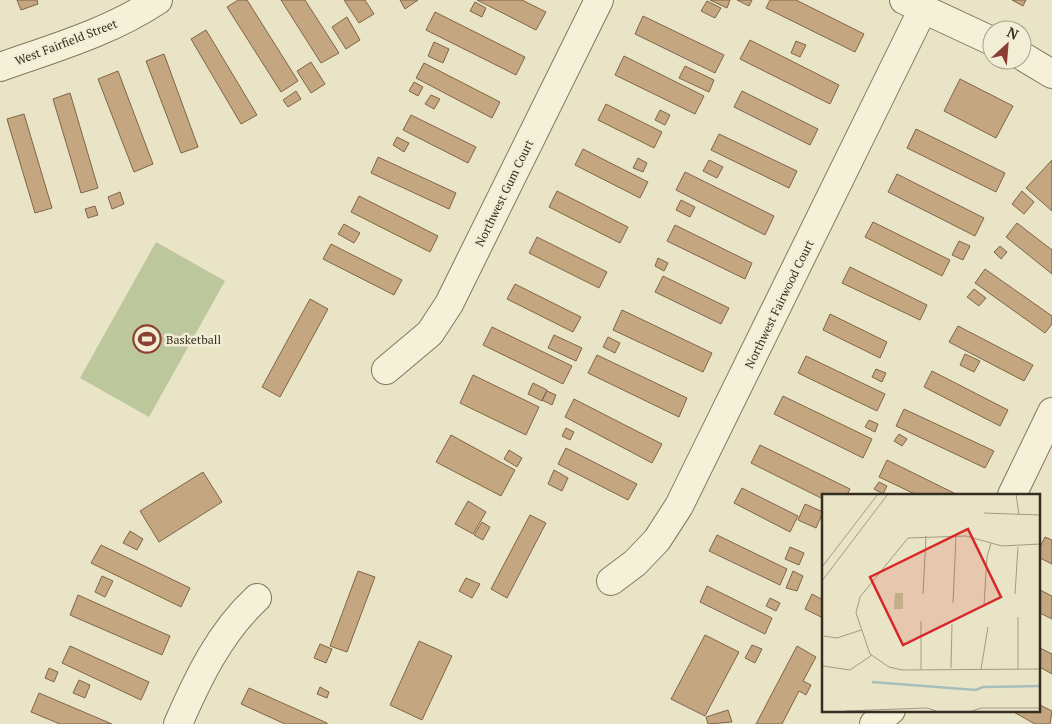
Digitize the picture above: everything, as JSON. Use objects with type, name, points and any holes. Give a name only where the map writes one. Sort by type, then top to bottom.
[{"type":"lane","name":"West Fairfield Street","points":[[0,67],[114,24],[158,0]]},
{"type":"lane","name":"Northwest Gum Court","points":[[386,370],[430,333],[449,304],[599,0]]},
{"type":"lane","points":[[913,5],[982,36]]},
{"type":"lane","name":"Northwest Fairwood Court","points":[[611,581],[634,563],[657,540],[679,506],[913,5]]},
{"type":"lane","points":[[1032,62],[1052,74]]},
{"type":"lane","points":[[1012,494],[1052,412]]},
{"type":"lane","points":[[178,724],[198,678],[220,640],[241,613],[257,598]]},
{"type":"lane","points":[[874,724],[889,712]]},
{"type":"green space","name":"Basketball","points":[[156,242],[225,281],[149,417],[80,378]]},
{"type":"building","points":[[17,0],[37,0],[38,4],[21,10]]},
{"type":"building","points":[[238,0],[247,0],[298,81],[281,92],[227,7]]},
{"type":"building","points":[[281,0],[305,0],[339,53],[321,63]]},
{"type":"building","points":[[344,0],[365,0],[374,14],[359,23]]},
{"type":"building","points":[[400,0],[418,0],[405,9]]},
{"type":"building","points":[[477,0],[522,0],[546,12],[536,30]]},
{"type":"building","points":[[710,0],[730,0],[727,8]]},
{"type":"building","points":[[737,0],[752,0],[749,6]]},
{"type":"building","points":[[770,0],[796,0],[864,34],[855,52],[766,8]]},
{"type":"building","points":[[1012,0],[1026,0],[1023,6]]},
{"type":"building","points":[[707,1],[721,8],[715,18],[701,11]]},
{"type":"building","points":[[475,2],[486,8],[482,17],[470,11]]},
{"type":"building","points":[[435,12],[525,57],[516,75],[426,30]]},
{"type":"building","points":[[643,16],[724,55],[715,73],[635,34]]},
{"type":"building","points":[[347,17],[360,40],[346,49],[332,27]]},
{"type":"building","points":[[206,30],[257,115],[241,124],[191,39]]},
{"type":"building","points":[[750,40],[839,85],[830,104],[740,59]]},
{"type":"building","points":[[796,41],[806,45],[800,57],[791,53]]},
{"type":"building","points":[[434,42],[449,49],[443,63],[428,56]]},
{"type":"building","points":[[164,54],[198,147],[181,153],[146,61]]},
{"type":"building","points":[[624,56],[704,96],[695,114],[615,75]]},
{"type":"building","points":[[311,62],[325,84],[311,93],[297,71]]},
{"type":"building","points":[[424,63],[500,102],[492,118],[416,78]]},
{"type":"building","points":[[685,66],[714,80],[709,92],[679,78]]},
{"type":"building","points":[[118,71],[153,164],[134,172],[98,79]]},
{"type":"building","points":[[960,79],[1013,106],[996,138],[944,111]]},
{"type":"building","points":[[414,82],[423,87],[418,96],[409,91]]},
{"type":"building","points":[[296,91],[301,99],[288,107],[283,100]]},
{"type":"building","points":[[742,91],[818,129],[810,145],[734,107]]},
{"type":"building","points":[[70,93],[98,188],[81,193],[53,99]]},
{"type":"building","points":[[431,95],[440,99],[434,109],[425,104]]},
{"type":"building","points":[[606,104],[662,132],[654,148],[598,120]]},
{"type":"building","points":[[660,110],[670,115],[665,125],[655,120]]},
{"type":"building","points":[[24,114],[52,208],[35,213],[7,119]]},
{"type":"building","points":[[411,115],[476,147],[468,163],[403,130]]},
{"type":"building","points":[[916,129],[1005,173],[996,192],[907,148]]},
{"type":"building","points":[[719,134],[797,171],[789,188],[711,150]]},
{"type":"building","points":[[397,137],[409,143],[404,152],[393,145]]},
{"type":"building","points":[[583,149],[648,182],[640,198],[575,165]]},
{"type":"building","points":[[378,157],[456,193],[449,209],[371,173]]},
{"type":"building","points":[[638,158],[647,163],[643,172],[633,168]]},
{"type":"building","points":[[709,160],[723,167],[717,178],[703,171]]},
{"type":"building","points":[[1052,160],[1052,211],[1026,188]]},
{"type":"building","points":[[685,172],[774,216],[765,235],[676,190]]},
{"type":"building","points":[[897,174],[984,218],[975,236],[888,192]]},
{"type":"building","points":[[557,191],[628,227],[620,243],[549,207]]},
{"type":"building","points":[[1022,191],[1034,202],[1024,214],[1012,204]]},
{"type":"building","points":[[120,192],[124,204],[112,209],[108,197]]},
{"type":"building","points":[[359,196],[438,236],[430,252],[351,212]]},
{"type":"building","points":[[681,200],[695,207],[690,217],[676,210]]},
{"type":"building","points":[[95,206],[98,215],[88,218],[85,209]]},
{"type":"building","points":[[873,222],[950,260],[942,276],[865,237]]},
{"type":"building","points":[[1017,223],[1052,250],[1052,274],[1006,237]]},
{"type":"building","points":[[344,224],[360,233],[354,243],[338,234]]},
{"type":"building","points":[[675,225],[752,263],[745,279],[667,241]]},
{"type":"building","points":[[537,237],[607,272],[599,288],[529,253]]},
{"type":"building","points":[[959,241],[970,246],[963,260],[952,255]]},
{"type":"building","points":[[331,244],[402,280],[394,295],[323,259]]},
{"type":"building","points":[[1000,246],[1007,252],[1001,259],[994,252]]},
{"type":"building","points":[[658,258],[668,263],[664,271],[655,266]]},
{"type":"building","points":[[850,267],[927,305],[920,320],[842,283]]},
{"type":"building","points":[[985,269],[1052,316],[1052,324],[1045,333],[975,283]]},
{"type":"building","points":[[663,276],[729,308],[721,324],[655,292]]},
{"type":"building","points":[[515,284],[581,317],[573,332],[507,299]]},
{"type":"building","points":[[974,289],[986,298],[979,306],[967,297]]},
{"type":"building","points":[[310,299],[328,309],[280,397],[262,387]]},
{"type":"building","points":[[622,310],[712,353],[703,372],[613,330]]},
{"type":"building","points":[[830,314],[887,342],[880,358],[823,330]]},
{"type":"building","points":[[958,326],[1033,365],[1024,381],[949,342]]},
{"type":"building","points":[[492,327],[572,366],[563,384],[483,345]]},
{"type":"building","points":[[554,335],[582,348],[576,361],[548,348]]},
{"type":"building","points":[[608,337],[620,343],[615,353],[603,347]]},
{"type":"building","points":[[965,354],[980,361],[974,372],[960,365]]},
{"type":"building","points":[[597,355],[687,398],[679,417],[588,373]]},
{"type":"building","points":[[806,356],[885,394],[877,411],[798,373]]},
{"type":"building","points":[[876,369],[886,373],[882,382],[872,377]]},
{"type":"building","points":[[932,371],[1008,410],[1000,426],[924,387]]},
{"type":"building","points":[[473,375],[539,407],[526,435],[460,403]]},
{"type":"building","points":[[533,383],[547,390],[542,401],[528,394]]},
{"type":"building","points":[[547,391],[556,395],[552,405],[542,400]]},
{"type":"building","points":[[783,396],[872,439],[863,458],[774,414]]},
{"type":"building","points":[[574,399],[662,444],[652,463],[565,417]]},
{"type":"building","points":[[904,409],[994,451],[985,468],[896,426]]},
{"type":"building","points":[[869,420],[878,424],[875,432],[865,427]]},
{"type":"building","points":[[566,428],[574,432],[570,440],[562,436]]},
{"type":"building","points":[[899,434],[907,439],[902,446],[894,441]]},
{"type":"building","points":[[451,435],[515,470],[501,496],[436,462]]},
{"type":"building","points":[[760,445],[850,489],[848,494],[822,494],[822,498],[751,463]]},
{"type":"building","points":[[566,448],[637,484],[628,500],[558,464]]},
{"type":"building","points":[[509,450],[522,458],[517,467],[504,459]]},
{"type":"building","points":[[887,460],[956,494],[915,494],[879,477]]},
{"type":"building","points":[[554,470],[568,478],[562,491],[548,484]]},
{"type":"building","points":[[203,472],[222,502],[159,542],[140,511]]},
{"type":"building","points":[[879,482],[887,486],[883,494],[874,489]]},
{"type":"building","points":[[742,488],[798,516],[790,532],[734,503]]},
{"type":"building","points":[[468,501],[486,512],[473,534],[455,524]]},
{"type":"building","points":[[805,504],[822,512],[816,528],[798,520]]},
{"type":"building","points":[[530,515],[546,523],[507,598],[491,589]]},
{"type":"building","points":[[482,522],[490,527],[483,540],[474,535]]},
{"type":"building","points":[[130,531],[143,539],[137,550],[123,543]]},
{"type":"building","points":[[717,535],[787,569],[780,585],[709,551]]},
{"type":"building","points":[[1045,537],[1052,540],[1052,564],[1040,558],[1040,547]]},
{"type":"building","points":[[101,545],[190,588],[181,607],[91,563]]},
{"type":"building","points":[[790,547],[804,553],[799,565],[785,559]]},
{"type":"building","points":[[358,571],[375,577],[347,652],[330,646]]},
{"type":"building","points":[[793,571],[803,576],[797,591],[786,588]]},
{"type":"building","points":[[102,576],[113,581],[105,597],[95,592]]},
{"type":"building","points":[[466,578],[480,584],[472,598],[459,591]]},
{"type":"building","points":[[707,586],[772,618],[765,634],[700,602]]},
{"type":"building","points":[[1040,590],[1052,596],[1052,619],[1040,613]]},
{"type":"building","points":[[812,594],[822,599],[822,618],[805,609]]},
{"type":"building","points":[[78,595],[170,636],[162,655],[70,615]]},
{"type":"building","points":[[770,598],[780,603],[776,611],[766,606]]},
{"type":"building","points":[[705,635],[739,652],[705,716],[671,699]]},
{"type":"building","points":[[419,641],[452,656],[422,720],[390,705]]},
{"type":"building","points":[[320,644],[332,649],[326,663],[314,658]]},
{"type":"building","points":[[752,645],[762,649],[755,663],[745,658]]},
{"type":"building","points":[[70,646],[149,682],[141,700],[62,663]]},
{"type":"building","points":[[797,646],[816,657],[803,681],[811,685],[806,695],[799,691],[782,724],[756,724]]},
{"type":"building","points":[[1040,648],[1052,654],[1052,674],[1040,667]]},
{"type":"building","points":[[49,668],[58,672],[54,682],[45,678]]},
{"type":"building","points":[[79,680],[90,685],[85,698],[73,693]]},
{"type":"building","points":[[320,687],[329,692],[327,698],[317,694]]},
{"type":"building","points":[[249,688],[327,724],[285,724],[241,704]]},
{"type":"building","points":[[39,693],[112,724],[60,724],[31,712]]},
{"type":"building","points":[[1040,705],[1052,711],[1050,724],[1035,724],[1014,712],[1040,712]]},
{"type":"building","points":[[728,710],[732,722],[708,724],[706,717]]},
{"type":"place","name":"Basketball","points":[[147,339]]}]
